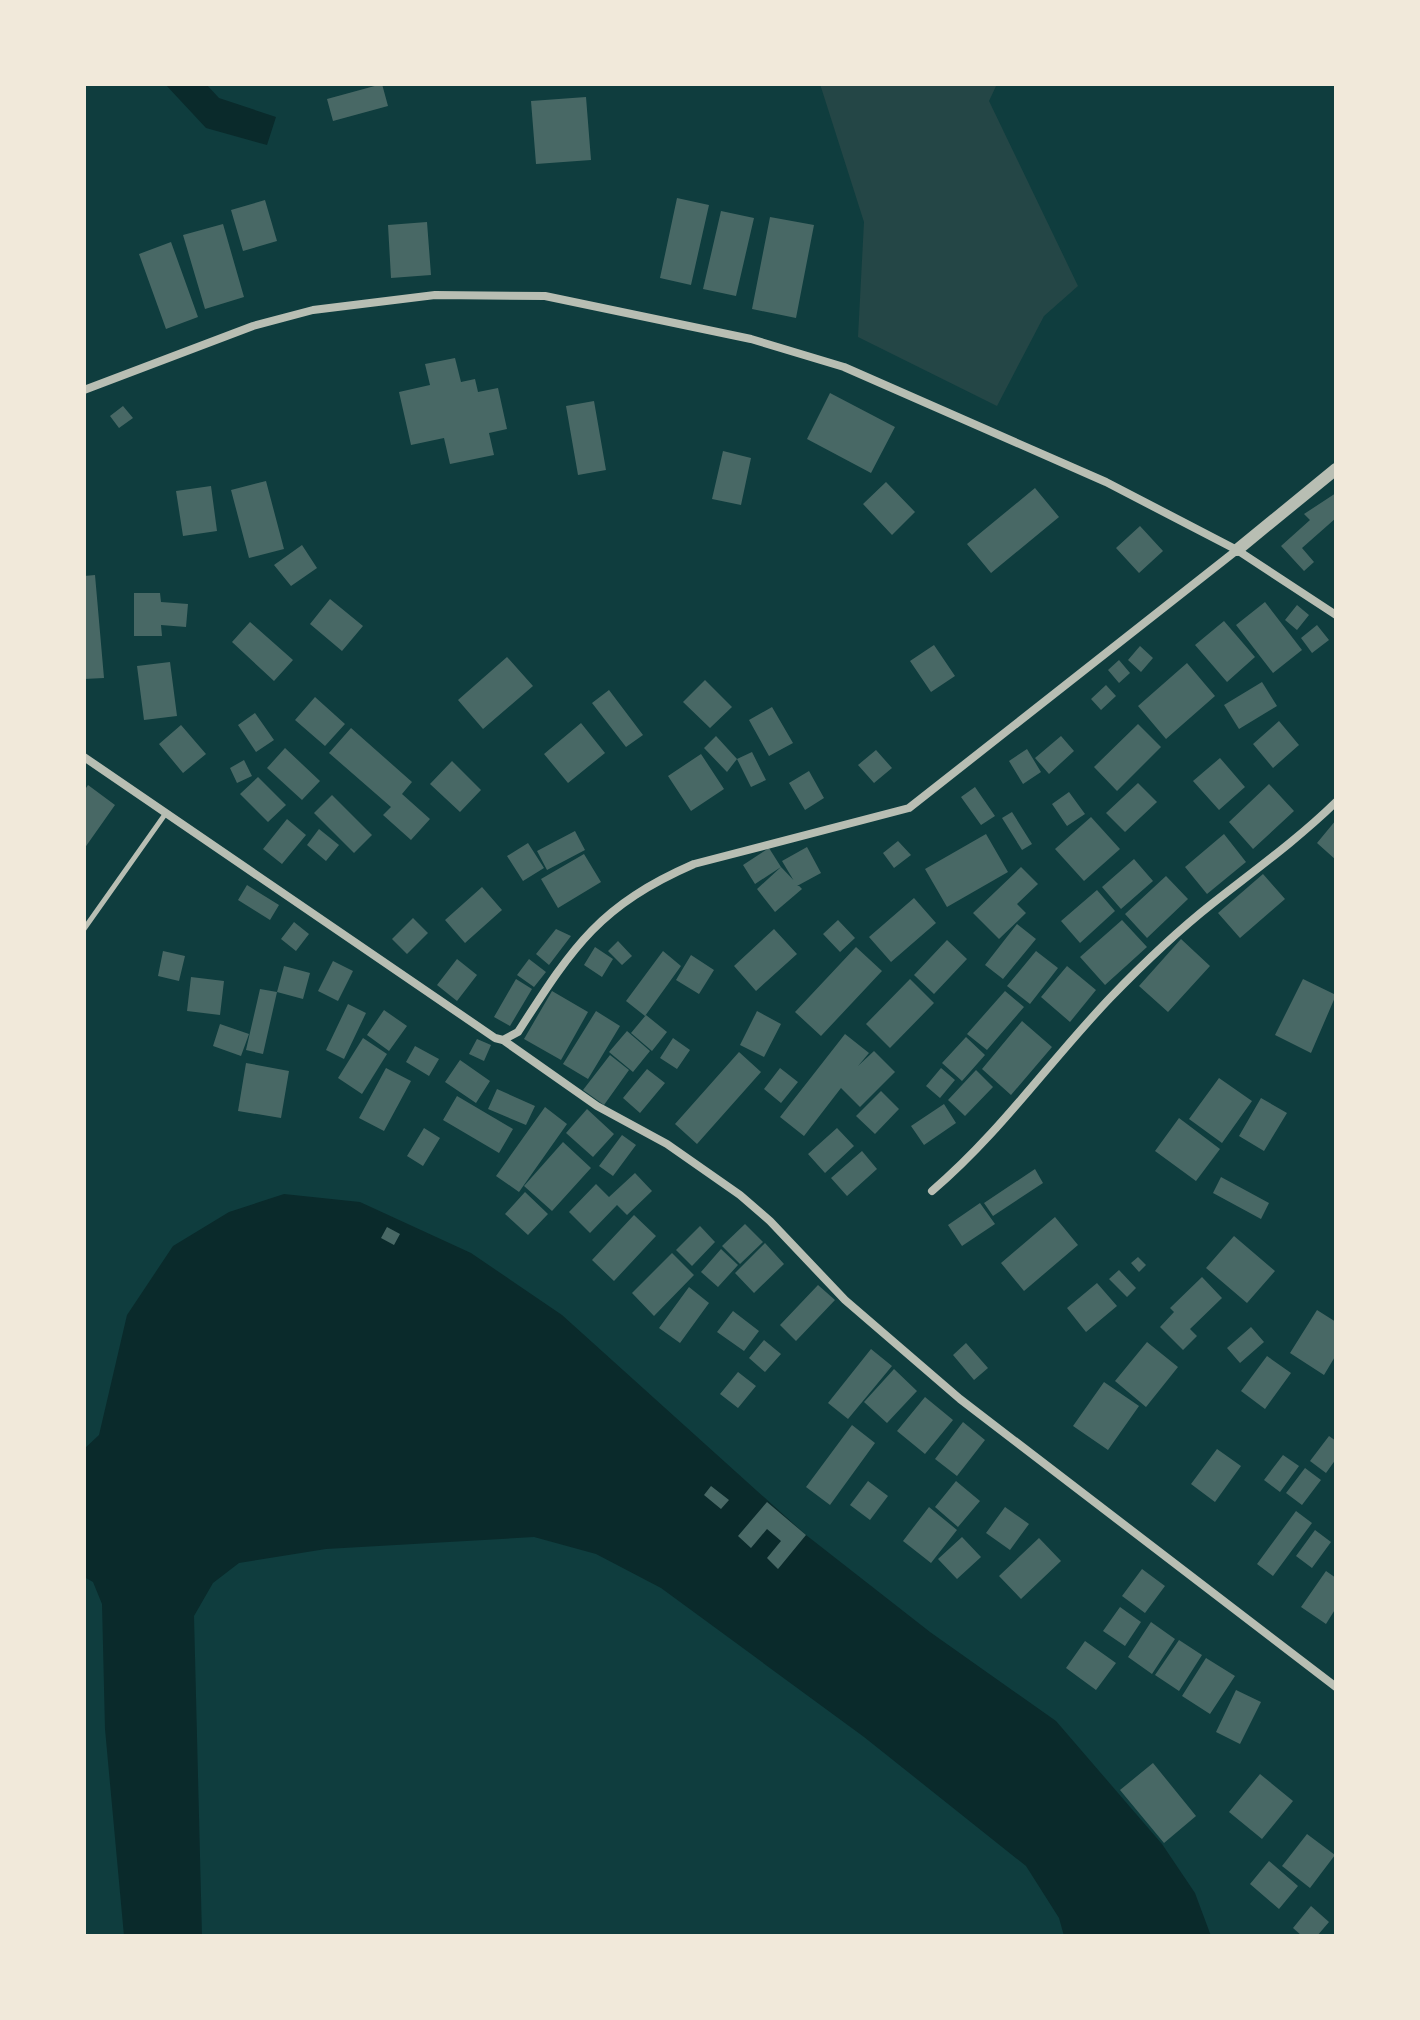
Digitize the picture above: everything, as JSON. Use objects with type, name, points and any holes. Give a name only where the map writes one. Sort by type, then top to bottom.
[{"type":"street","points":[[84,390],[253,326],[313,310],[435,295],[545,296],[751,339],[844,367],[1106,482],[1237,550],[1336,615]]},
{"type":"street","points":[[503,1040],[518,1032],[583,936],[619,904],[664,877],[694,864],[909,808],[1336,469]]},
{"type":"street","points":[[84,757],[495,1038],[503,1040],[597,1106],[667,1144],[740,1195],[770,1221],[845,1300],[960,1399],[1336,1687]]},
{"type":"street","points":[[932,1191],[969,1159],[1012,1114],[1110,998],[1213,903],[1240,884],[1336,802]]},
{"type":"lane","points":[[84,929],[166,813]]},
{"type":"shaded area","points":[[165,84],[206,84],[219,98],[276,117],[267,145],[206,128]]},
{"type":"shaded area","points":[[820,84],[997,84],[989,101],[1078,286],[1044,316],[997,406],[858,337],[864,222]]},
{"type":"shaded area","points":[[284,1194],[360,1202],[471,1253],[562,1315],[806,1535],[930,1632],[1056,1721],[1162,1844],[1195,1893],[1211,1936],[1064,1936],[1059,1918],[1026,1866],[864,1737],[661,1588],[596,1554],[534,1537],[326,1549],[239,1563],[213,1583],[194,1616],[202,1936],[124,1936],[105,1729],[102,1604],[93,1582],[84,1577],[84,1449],[99,1435],[127,1315],[173,1246],[229,1212]]},
{"type":"building","points":[[382,84],[388,106],[333,121],[327,99]]},
{"type":"building","points":[[586,97],[591,160],[536,164],[531,101]]},
{"type":"building","points":[[677,198],[709,205],[691,285],[660,278]]},
{"type":"building","points":[[265,200],[277,241],[243,251],[231,210]]},
{"type":"building","points":[[721,211],[754,218],[736,296],[703,289]]},
{"type":"building","points":[[770,217],[814,225],[796,318],[752,309]]},
{"type":"building","points":[[427,222],[431,275],[391,278],[388,225]]},
{"type":"building","points":[[223,224],[244,297],[205,309],[183,235]]},
{"type":"building","points":[[171,242],[198,317],[166,329],[139,254]]},
{"type":"building","points":[[455,358],[461,382],[475,379],[478,392],[498,388],[507,429],[489,433],[494,455],[450,464],[444,438],[411,445],[399,392],[430,385],[425,364]]},
{"type":"building","points":[[830,393],[895,427],[871,473],[807,439]]},
{"type":"building","points":[[594,401],[606,470],[578,475],[566,406]]},
{"type":"building","points":[[123,406],[133,418],[119,428],[110,416]]},
{"type":"building","points":[[723,451],[751,458],[741,505],[712,499]]},
{"type":"building","points":[[266,481],[284,549],[249,558],[231,490]]},
{"type":"building","points":[[886,482],[915,512],[892,535],[863,504]]},
{"type":"building","points":[[211,486],[217,531],[183,536],[176,491]]},
{"type":"building","points":[[1035,488],[1059,517],[991,573],[967,544]]},
{"type":"building","points":[[1336,493],[1336,518],[1302,548],[1314,562],[1304,571],[1281,546],[1310,520],[1304,514]]},
{"type":"building","points":[[1140,526],[1163,551],[1139,573],[1116,548]]},
{"type":"building","points":[[302,545],[317,568],[291,586],[274,565]]},
{"type":"building","points":[[95,575],[104,678],[84,679],[84,576]]},
{"type":"building","points":[[134,593],[160,593],[161,602],[188,604],[186,627],[161,625],[162,636],[134,636]]},
{"type":"building","points":[[330,599],[363,626],[342,651],[310,624]]},
{"type":"building","points":[[1265,602],[1302,650],[1273,673],[1236,625]]},
{"type":"building","points":[[1297,605],[1309,615],[1297,630],[1285,620]]},
{"type":"building","points":[[1224,621],[1255,657],[1227,682],[1195,645]]},
{"type":"building","points":[[250,622],[293,660],[274,681],[232,642]]},
{"type":"building","points":[[1317,625],[1329,640],[1312,653],[1301,638]]},
{"type":"building","points":[[934,645],[955,676],[931,692],[910,661]]},
{"type":"building","points":[[1140,646],[1153,658],[1141,672],[1128,660]]},
{"type":"building","points":[[507,657],[533,686],[483,729],[458,700]]},
{"type":"building","points":[[1119,660],[1130,673],[1119,683],[1108,670]]},
{"type":"building","points":[[170,662],[177,716],[144,720],[137,666]]},
{"type":"building","points":[[1187,663],[1215,696],[1166,739],[1138,706]]},
{"type":"building","points":[[705,680],[732,707],[710,728],[683,702]]},
{"type":"building","points":[[1262,682],[1277,706],[1239,729],[1224,705]]},
{"type":"building","points":[[1106,685],[1116,696],[1101,710],[1091,699]]},
{"type":"building","points":[[609,690],[643,735],[626,747],[592,703]]},
{"type":"building","points":[[315,697],[345,724],[325,746],[295,720]]},
{"type":"building","points":[[772,707],[793,743],[769,756],[749,720]]},
{"type":"building","points":[[255,713],[274,740],[256,752],[238,725]]},
{"type":"building","points":[[1279,721],[1299,745],[1273,768],[1253,744]]},
{"type":"building","points":[[581,723],[605,753],[568,783],[544,754]]},
{"type":"building","points":[[1138,724],[1161,747],[1117,791],[1094,767]]},
{"type":"building","points":[[181,725],[206,754],[183,773],[159,744]]},
{"type":"building","points":[[351,728],[412,782],[402,794],[430,819],[411,840],[383,815],[391,807],[329,753]]},
{"type":"building","points":[[716,736],[737,759],[727,772],[704,748]]},
{"type":"building","points":[[1061,736],[1074,751],[1049,774],[1035,758]]},
{"type":"building","points":[[285,748],[320,781],[302,800],[267,768]]},
{"type":"building","points":[[1027,749],[1041,772],[1023,784],[1009,761]]},
{"type":"building","points":[[876,750],[892,768],[874,783],[858,765]]},
{"type":"building","points":[[752,752],[766,780],[751,787],[737,759]]},
{"type":"building","points":[[701,754],[724,789],[691,811],[668,776]]},
{"type":"building","points":[[1220,758],[1245,787],[1219,810],[1193,781]]},
{"type":"building","points":[[244,760],[252,776],[237,783],[230,768]]},
{"type":"building","points":[[452,761],[481,790],[460,812],[430,784]]},
{"type":"building","points":[[809,771],[824,798],[805,810],[789,783]]},
{"type":"building","points":[[258,777],[286,805],[268,822],[240,794]]},
{"type":"building","points":[[1138,783],[1157,802],[1125,832],[1106,813]]},
{"type":"building","points":[[1269,784],[1294,811],[1253,849],[1229,822]]},
{"type":"building","points":[[88,785],[115,805],[84,849],[84,791]]},
{"type":"building","points":[[975,787],[995,816],[981,825],[961,797]]},
{"type":"building","points":[[1069,792],[1085,814],[1067,826],[1052,804]]},
{"type":"building","points":[[332,795],[372,835],[354,853],[314,813]]},
{"type":"building","points":[[1012,812],[1032,844],[1022,850],[1002,818]]},
{"type":"building","points":[[1091,817],[1120,849],[1084,881],[1055,849]]},
{"type":"building","points":[[287,819],[306,835],[282,864],[263,849]]},
{"type":"building","points":[[1336,820],[1336,860],[1317,843]]},
{"type":"building","points":[[319,829],[339,845],[326,861],[307,845]]},
{"type":"building","points":[[575,831],[585,850],[547,870],[537,851]]},
{"type":"building","points":[[986,834],[1008,872],[947,907],[925,869]]},
{"type":"building","points":[[1224,834],[1246,862],[1207,894],[1185,867]]},
{"type":"building","points":[[898,841],[911,855],[894,868],[883,853]]},
{"type":"building","points":[[528,843],[544,868],[523,881],[507,856]]},
{"type":"building","points":[[807,847],[821,873],[797,886],[782,861]]},
{"type":"building","points":[[769,848],[781,867],[755,884],[743,865]]},
{"type":"building","points":[[584,854],[601,882],[558,908],[541,879]]},
{"type":"building","points":[[1134,859],[1153,881],[1121,909],[1102,887]]},
{"type":"building","points":[[781,867],[802,889],[775,912],[757,889]]},
{"type":"building","points":[[1021,867],[1038,884],[1017,904],[1026,913],[999,939],[973,913]]},
{"type":"building","points":[[1263,874],[1285,899],[1240,938],[1218,913]]},
{"type":"building","points":[[1166,876],[1188,899],[1147,938],[1125,914]]},
{"type":"building","points":[[247,885],[279,905],[270,920],[238,900]]},
{"type":"building","points":[[482,887],[502,910],[465,943],[445,920]]},
{"type":"building","points":[[1097,890],[1115,911],[1080,943],[1061,921]]},
{"type":"building","points":[[914,898],[936,923],[891,962],[869,937]]},
{"type":"building","points":[[413,918],[428,933],[407,954],[392,939]]},
{"type":"building","points":[[838,920],[855,938],[840,952],[823,934]]},
{"type":"building","points":[[1122,920],[1147,947],[1105,985],[1080,957]]},
{"type":"building","points":[[294,922],[309,934],[296,951],[281,939]]},
{"type":"building","points":[[1017,924],[1036,939],[1003,979],[985,965]]},
{"type":"building","points":[[556,929],[571,936],[549,965],[536,954]]},
{"type":"building","points":[[774,929],[797,954],[756,991],[734,966]]},
{"type":"building","points":[[1181,939],[1210,966],[1168,1012],[1139,986]]},
{"type":"building","points":[[947,940],[967,959],[934,994],[914,975]]},
{"type":"building","points":[[618,941],[632,956],[622,965],[608,951]]},
{"type":"building","points":[[595,947],[613,959],[602,977],[584,965]]},
{"type":"building","points":[[856,947],[882,971],[821,1036],[795,1012]]},
{"type":"building","points":[[163,951],[185,956],[179,981],[158,976]]},
{"type":"building","points":[[663,951],[681,966],[645,1016],[626,1001]]},
{"type":"building","points":[[1036,951],[1058,968],[1030,1004],[1007,986]]},
{"type":"building","points":[[691,955],[714,970],[699,994],[676,980]]},
{"type":"building","points":[[457,959],[477,975],[457,1001],[437,985]]},
{"type":"building","points":[[529,959],[546,972],[534,987],[517,975]]},
{"type":"building","points":[[333,961],[353,971],[338,1001],[318,991]]},
{"type":"building","points":[[284,966],[310,973],[303,999],[277,992]]},
{"type":"building","points":[[1067,966],[1096,990],[1070,1022],[1041,997]]},
{"type":"building","points":[[191,977],[224,981],[220,1015],[187,1011]]},
{"type":"building","points":[[516,979],[532,989],[510,1026],[494,1017]]},
{"type":"building","points":[[910,979],[934,1003],[890,1048],[866,1024]]},
{"type":"building","points":[[1303,979],[1336,995],[1311,1053],[1275,1035]]},
{"type":"building","points":[[260,989],[277,992],[263,1054],[246,1050]]},
{"type":"building","points":[[552,991],[588,1012],[561,1060],[524,1039]]},
{"type":"building","points":[[1005,991],[1024,1007],[987,1050],[967,1034]]},
{"type":"building","points":[[348,1004],[366,1013],[344,1059],[326,1050]]},
{"type":"building","points":[[384,1010],[407,1026],[389,1051],[367,1035]]},
{"type":"building","points":[[596,1011],[620,1026],[588,1079],[563,1064]]},
{"type":"building","points":[[757,1011],[781,1024],[764,1057],[740,1045]]},
{"type":"building","points":[[646,1015],[667,1032],[652,1051],[631,1033]]},
{"type":"building","points":[[1022,1021],[1052,1047],[1011,1095],[982,1069]]},
{"type":"building","points":[[220,1024],[249,1034],[241,1056],[213,1046]]},
{"type":"building","points":[[627,1031],[650,1051],[633,1072],[609,1052]]},
{"type":"building","points":[[845,1034],[869,1053],[858,1066],[874,1051],[895,1072],[860,1107],[841,1088],[804,1136],[780,1117]]},
{"type":"building","points":[[966,1037],[985,1055],[962,1081],[942,1063]]},
{"type":"building","points":[[363,1038],[387,1054],[362,1094],[338,1078]]},
{"type":"building","points":[[673,1038],[690,1050],[677,1069],[660,1058]]},
{"type":"building","points":[[477,1039],[491,1045],[484,1061],[469,1054]]},
{"type":"building","points":[[415,1046],[439,1059],[429,1076],[406,1062]]},
{"type":"building","points":[[739,1052],[761,1072],[697,1144],[675,1124]]},
{"type":"building","points":[[610,1055],[629,1070],[604,1105],[583,1090]]},
{"type":"building","points":[[460,1060],[490,1081],[476,1103],[445,1082]]},
{"type":"building","points":[[246,1063],[289,1071],[281,1118],[238,1111]]},
{"type":"building","points":[[386,1068],[411,1081],[384,1131],[359,1118]]},
{"type":"building","points":[[780,1068],[798,1082],[781,1103],[764,1089]]},
{"type":"building","points":[[941,1068],[955,1080],[940,1098],[926,1086]]},
{"type":"building","points":[[647,1069],[665,1083],[640,1113],[623,1098]]},
{"type":"building","points":[[976,1070],[993,1087],[965,1116],[948,1100]]},
{"type":"building","points":[[1219,1078],[1252,1101],[1222,1143],[1189,1119]]},
{"type":"building","points":[[497,1089],[535,1106],[526,1125],[488,1109]]},
{"type":"building","points":[[881,1091],[899,1109],[875,1134],[856,1116]]},
{"type":"building","points":[[457,1096],[513,1129],[499,1153],[443,1120]]},
{"type":"building","points":[[1261,1098],[1287,1113],[1264,1151],[1239,1136]]},
{"type":"building","points":[[944,1104],[956,1123],[924,1145],[911,1126]]},
{"type":"building","points":[[545,1107],[567,1124],[519,1192],[496,1176]]},
{"type":"building","points":[[587,1109],[614,1134],[593,1157],[566,1133]]},
{"type":"building","points":[[1179,1118],[1220,1149],[1196,1181],[1155,1151]]},
{"type":"building","points":[[424,1128],[440,1138],[423,1166],[407,1156]]},
{"type":"building","points":[[837,1128],[854,1146],[825,1173],[808,1154]]},
{"type":"building","points":[[622,1135],[636,1145],[613,1176],[599,1166]]},
{"type":"building","points":[[563,1142],[591,1168],[552,1211],[524,1186]]},
{"type":"building","points":[[862,1151],[877,1169],[847,1196],[831,1178]]},
{"type":"building","points":[[1035,1169],[1043,1183],[993,1216],[984,1203]]},
{"type":"building","points":[[635,1173],[652,1191],[627,1215],[617,1205],[590,1233],[569,1212],[596,1184],[609,1197]]},
{"type":"building","points":[[1221,1177],[1269,1203],[1261,1219],[1213,1193]]},
{"type":"building","points":[[525,1192],[548,1214],[528,1235],[505,1214]]},
{"type":"building","points":[[980,1203],[995,1224],[962,1246],[948,1225]]},
{"type":"building","points":[[634,1215],[656,1236],[614,1281],[592,1260]]},
{"type":"building","points":[[1055,1217],[1078,1245],[1024,1291],[1001,1263]]},
{"type":"building","points":[[745,1224],[763,1242],[740,1264],[722,1246]]},
{"type":"building","points":[[700,1226],[715,1242],[692,1266],[676,1250]]},
{"type":"building","points":[[387,1227],[400,1234],[394,1245],[381,1238]]},
{"type":"building","points":[[1234,1236],[1275,1271],[1247,1303],[1206,1268]]},
{"type":"building","points":[[765,1243],[784,1264],[754,1293],[735,1273]]},
{"type":"building","points":[[721,1249],[738,1265],[718,1287],[701,1272]]},
{"type":"building","points":[[672,1253],[694,1275],[654,1316],[632,1293]]},
{"type":"building","points":[[1138,1257],[1146,1265],[1139,1272],[1131,1263]]},
{"type":"building","points":[[1119,1270],[1136,1288],[1127,1297],[1109,1279]]},
{"type":"building","points":[[1202,1277],[1222,1298],[1190,1329],[1197,1336],[1183,1350],[1160,1327],[1174,1312],[1170,1308]]},
{"type":"building","points":[[1097,1283],[1117,1306],[1086,1332],[1067,1308]]},
{"type":"building","points":[[818,1285],[835,1300],[796,1341],[780,1325]]},
{"type":"building","points":[[689,1287],[709,1303],[680,1343],[659,1328]]},
{"type":"building","points":[[1317,1310],[1336,1322],[1336,1355],[1324,1375],[1290,1353]]},
{"type":"building","points":[[733,1311],[759,1331],[744,1351],[717,1332]]},
{"type":"building","points":[[1251,1327],[1264,1342],[1240,1363],[1227,1348]]},
{"type":"building","points":[[764,1340],[781,1354],[765,1372],[749,1358]]},
{"type":"building","points":[[1147,1342],[1178,1367],[1146,1407],[1115,1381]]},
{"type":"building","points":[[966,1343],[988,1368],[974,1380],[953,1355]]},
{"type":"building","points":[[871,1349],[892,1366],[848,1419],[828,1403]]},
{"type":"building","points":[[1267,1356],[1291,1373],[1265,1409],[1241,1391]]},
{"type":"building","points":[[894,1369],[917,1391],[887,1423],[864,1402]]},
{"type":"building","points":[[738,1372],[756,1386],[738,1408],[720,1394]]},
{"type":"building","points":[[1104,1382],[1139,1406],[1108,1450],[1073,1426]]},
{"type":"building","points":[[925,1397],[953,1420],[925,1454],[897,1431]]},
{"type":"building","points":[[963,1422],[985,1440],[957,1476],[935,1459]]},
{"type":"building","points":[[852,1425],[875,1443],[830,1505],[806,1487]]},
{"type":"building","points":[[1329,1436],[1336,1441],[1336,1459],[1326,1473],[1310,1461]]},
{"type":"building","points":[[1217,1449],[1241,1466],[1215,1502],[1191,1484]]},
{"type":"building","points":[[1283,1455],[1299,1466],[1280,1492],[1264,1480]]},
{"type":"building","points":[[1305,1468],[1321,1480],[1302,1505],[1286,1493]]},
{"type":"building","points":[[868,1481],[888,1496],[870,1520],[850,1505]]},
{"type":"building","points":[[956,1481],[980,1501],[958,1527],[935,1507]]},
{"type":"building","points":[[711,1486],[729,1500],[721,1509],[704,1495]]},
{"type":"building","points":[[767,1502],[806,1535],[778,1569],[767,1558],[781,1541],[767,1529],[751,1548],[738,1536]]},
{"type":"building","points":[[929,1507],[957,1530],[931,1563],[903,1541]]},
{"type":"building","points":[[1005,1507],[1029,1524],[1010,1550],[986,1533]]},
{"type":"building","points":[[1296,1511],[1312,1523],[1273,1576],[1257,1564]]},
{"type":"building","points":[[1315,1530],[1331,1542],[1312,1568],[1296,1556]]},
{"type":"building","points":[[962,1537],[981,1557],[957,1579],[938,1559]]},
{"type":"building","points":[[1039,1538],[1061,1561],[1021,1599],[999,1576]]},
{"type":"building","points":[[1142,1569],[1165,1586],[1145,1613],[1122,1596]]},
{"type":"building","points":[[1326,1571],[1336,1578],[1336,1608],[1326,1624],[1301,1607]]},
{"type":"building","points":[[1120,1607],[1141,1622],[1125,1646],[1103,1631]]},
{"type":"building","points":[[1151,1622],[1175,1639],[1152,1674],[1128,1657]]},
{"type":"building","points":[[1179,1640],[1202,1655],[1179,1691],[1155,1675]]},
{"type":"building","points":[[1085,1641],[1116,1663],[1096,1690],[1066,1668]]},
{"type":"building","points":[[1206,1658],[1235,1676],[1210,1714],[1182,1696]]},
{"type":"building","points":[[1236,1690],[1261,1702],[1240,1744],[1216,1732]]},
{"type":"building","points":[[1153,1763],[1196,1816],[1164,1843],[1120,1790]]},
{"type":"building","points":[[1260,1774],[1293,1801],[1262,1839],[1229,1812]]},
{"type":"building","points":[[1307,1834],[1335,1855],[1310,1888],[1282,1866]]},
{"type":"building","points":[[1269,1861],[1298,1886],[1279,1909],[1250,1884]]},
{"type":"building","points":[[1311,1906],[1329,1922],[1317,1936],[1302,1936],[1293,1928]]}]
